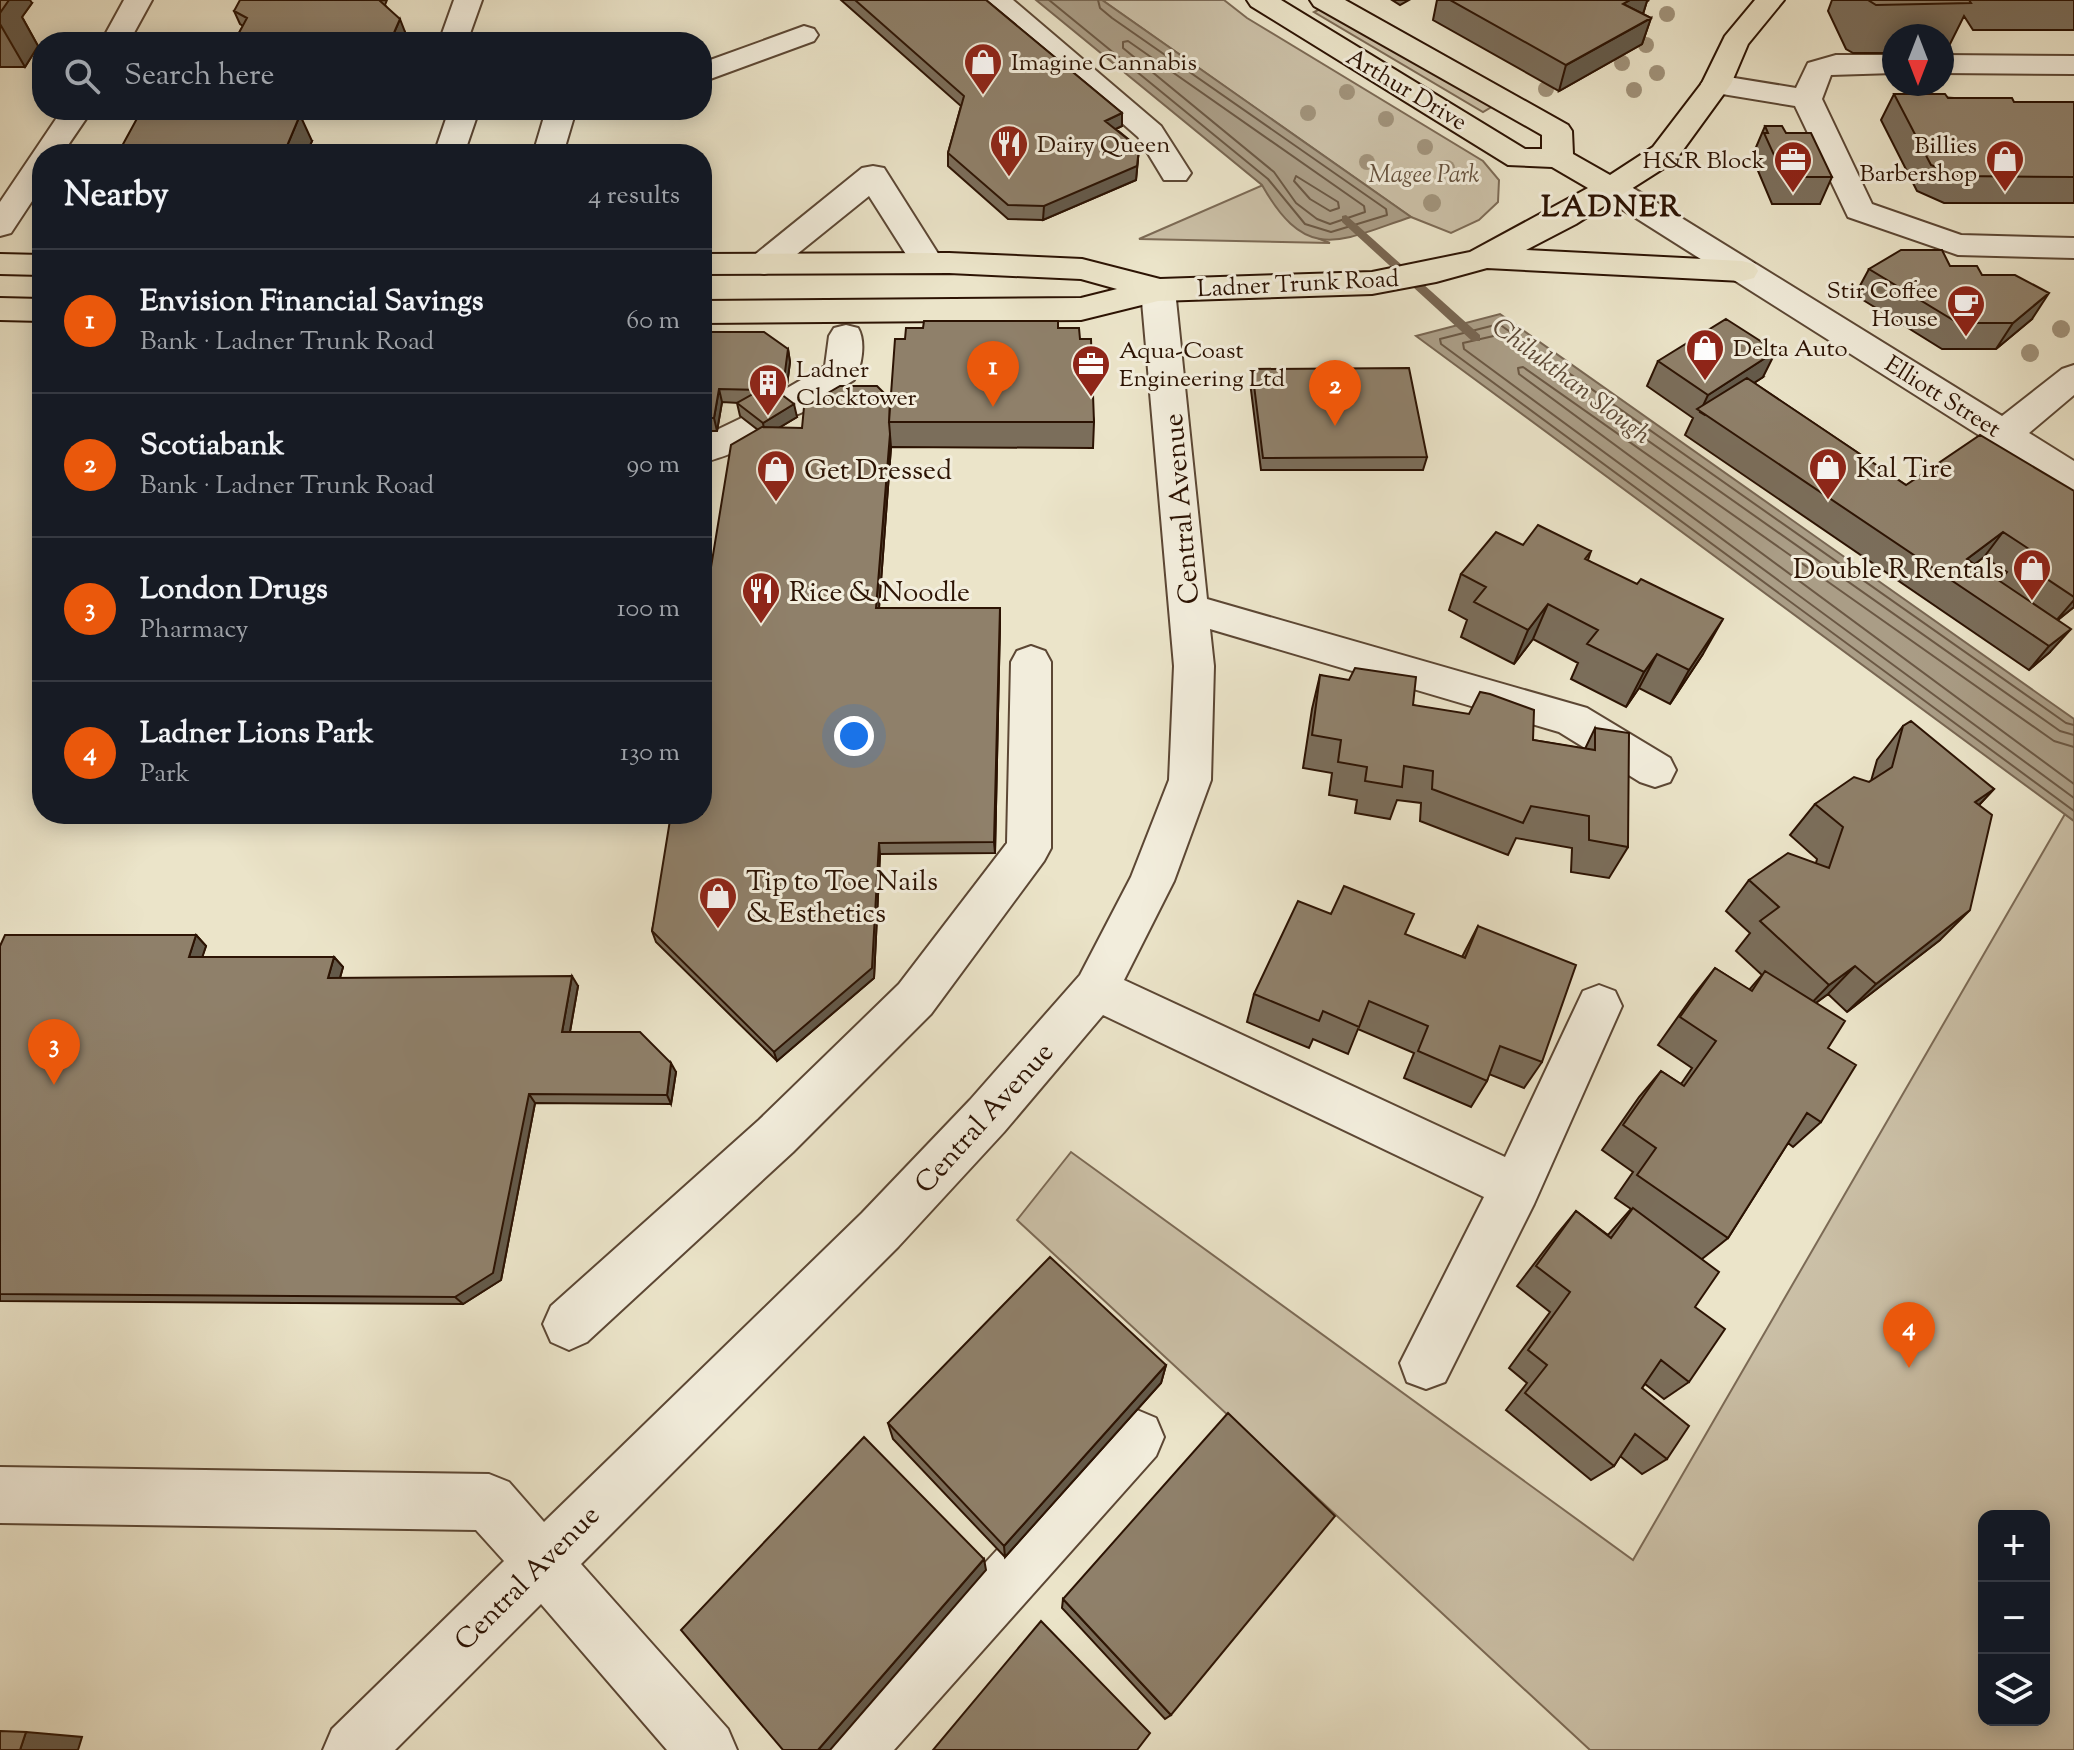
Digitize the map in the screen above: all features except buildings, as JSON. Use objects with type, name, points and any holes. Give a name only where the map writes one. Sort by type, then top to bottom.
[{"type":"main road","name":"Arthur Drive","points":[[1261,0],[1519,158],[1558,158],[1609,187]]},
{"type":"main road","name":"Arthur Drive","points":[[1324,0],[1557,131],[1558,158]]},
{"type":"main road","name":"Ladner Trunk Road","points":[[712,312],[1081,309],[1158,290],[1372,283],[1436,272],[1482,259],[1538,232],[1674,145],[1716,84],[1735,42],[1770,0]]},
{"type":"main road","points":[[1482,259],[1636,263],[1742,271]]},
{"type":"main road","name":"Ladner Trunk Road","points":[[712,264],[928,263],[1082,269],[1158,290]]},
{"type":"main road","points":[[0,264],[32,265]]},
{"type":"main road","points":[[0,309],[32,310]]},
{"type":"street","points":[[120,32],[138,0]]},
{"type":"street","points":[[457,32],[468,0]]},
{"type":"street","points":[[996,0],[1150,132],[1175,173]]},
{"type":"street","points":[[712,69],[804,35]]},
{"type":"street","points":[[1882,64],[1836,64],[1818,69],[1807,99],[1859,210],[1958,245],[2074,248]]},
{"type":"street","points":[[1954,64],[2074,65]]},
{"type":"street","points":[[1716,84],[1807,99]]},
{"type":"street","points":[[54,144],[70,120]]},
{"type":"street","points":[[452,144],[461,120]]},
{"type":"street","points":[[551,144],[558,120]]},
{"type":"street","points":[[764,264],[812,225],[827,217],[873,175],[899,222],[916,241],[928,263]]},
{"type":"street","points":[[0,226],[32,177]]},
{"type":"street","name":"Elliott Street","points":[[1609,187],[2074,478]]},
{"type":"street","name":"Central Avenue","points":[[353,1750],[541,1561],[880,1230],[987,1116],[1096,989],[1152,881],[1190,780],[1194,666],[1158,290]]},
{"type":"street","points":[[783,407],[842,372],[846,336]]},
{"type":"street","points":[[2004,434],[2074,377]]},
{"type":"street","points":[[712,447],[752,425]]},
{"type":"street","points":[[1188,608],[1572,720],[1655,770]]},
{"type":"street","points":[[569,1324],[776,1136],[915,999],[1029,848],[1031,662]]},
{"type":"street","points":[[1096,989],[1516,1187]]},
{"type":"street","points":[[1426,1363],[1516,1187],[1599,1006]]},
{"type":"street","points":[[854,1750],[1137,1437]]},
{"type":"street","points":[[0,1495],[489,1502],[707,1750]]},
{"type":"green space","name":"Magee Park","points":[[1102,0],[1224,0],[1247,18],[1483,161],[1499,180],[1498,202],[1479,220],[1451,233],[1411,217]]},
{"type":"green space","points":[[1322,8],[1493,106],[1483,112],[1314,12]]},
{"type":"green space","points":[[1263,185],[1275,204],[1291,220],[1309,234],[1330,243],[1139,239]]},
{"type":"green space","points":[[2065,814],[2074,821],[2074,1750],[1590,1750],[1017,1220],[1071,1152],[1633,1560]]},
{"type":"water","points":[[1036,0],[1102,0],[1411,217],[1365,233],[1327,240],[1310,236],[1294,227],[1278,210],[1262,185]]},
{"type":"water","points":[[1500,314],[2074,719],[2074,821],[1416,336]]},
{"type":"waterway","name":"Chilukthan Slough","points":[[1346,219],[1476,338]]},
{"type":"place","name":"Imagine Cannabis","points":[[983,96]]},
{"type":"place","name":"Dairy Queen","points":[[1009,178]]},
{"type":"place","name":"Billies Barbershop","points":[[2005,193]]},
{"type":"place","name":"H&R Block","points":[[1793,194]]},
{"type":"place","name":"Stir Coffee House","points":[[1966,338]]},
{"type":"place","name":"Delta Auto","points":[[1705,382]]},
{"type":"place","name":"Aqua-Coast Engineering Ltd","points":[[1091,398]]},
{"type":"place","name":"Envision Financial Savings","points":[[993,407]]},
{"type":"place","name":"Ladner Clocktower","points":[[768,417]]},
{"type":"place","name":"Scotiabank","points":[[1335,426]]},
{"type":"place","name":"Kal Tire","points":[[1828,501]]},
{"type":"place","name":"Get Dressed","points":[[776,503]]},
{"type":"place","name":"Double R Rentals","points":[[2032,602]]},
{"type":"place","name":"Rice & Noodle","points":[[761,625]]},
{"type":"place","name":"Tip to Toe Nails & Esthetics","points":[[718,930]]},
{"type":"place","name":"London Drugs","points":[[54,1085]]},
{"type":"place","name":"Ladner Lions Park","points":[[1909,1368]]},
{"type":"district","name":"LADNER","points":[[1612,206]]}]
